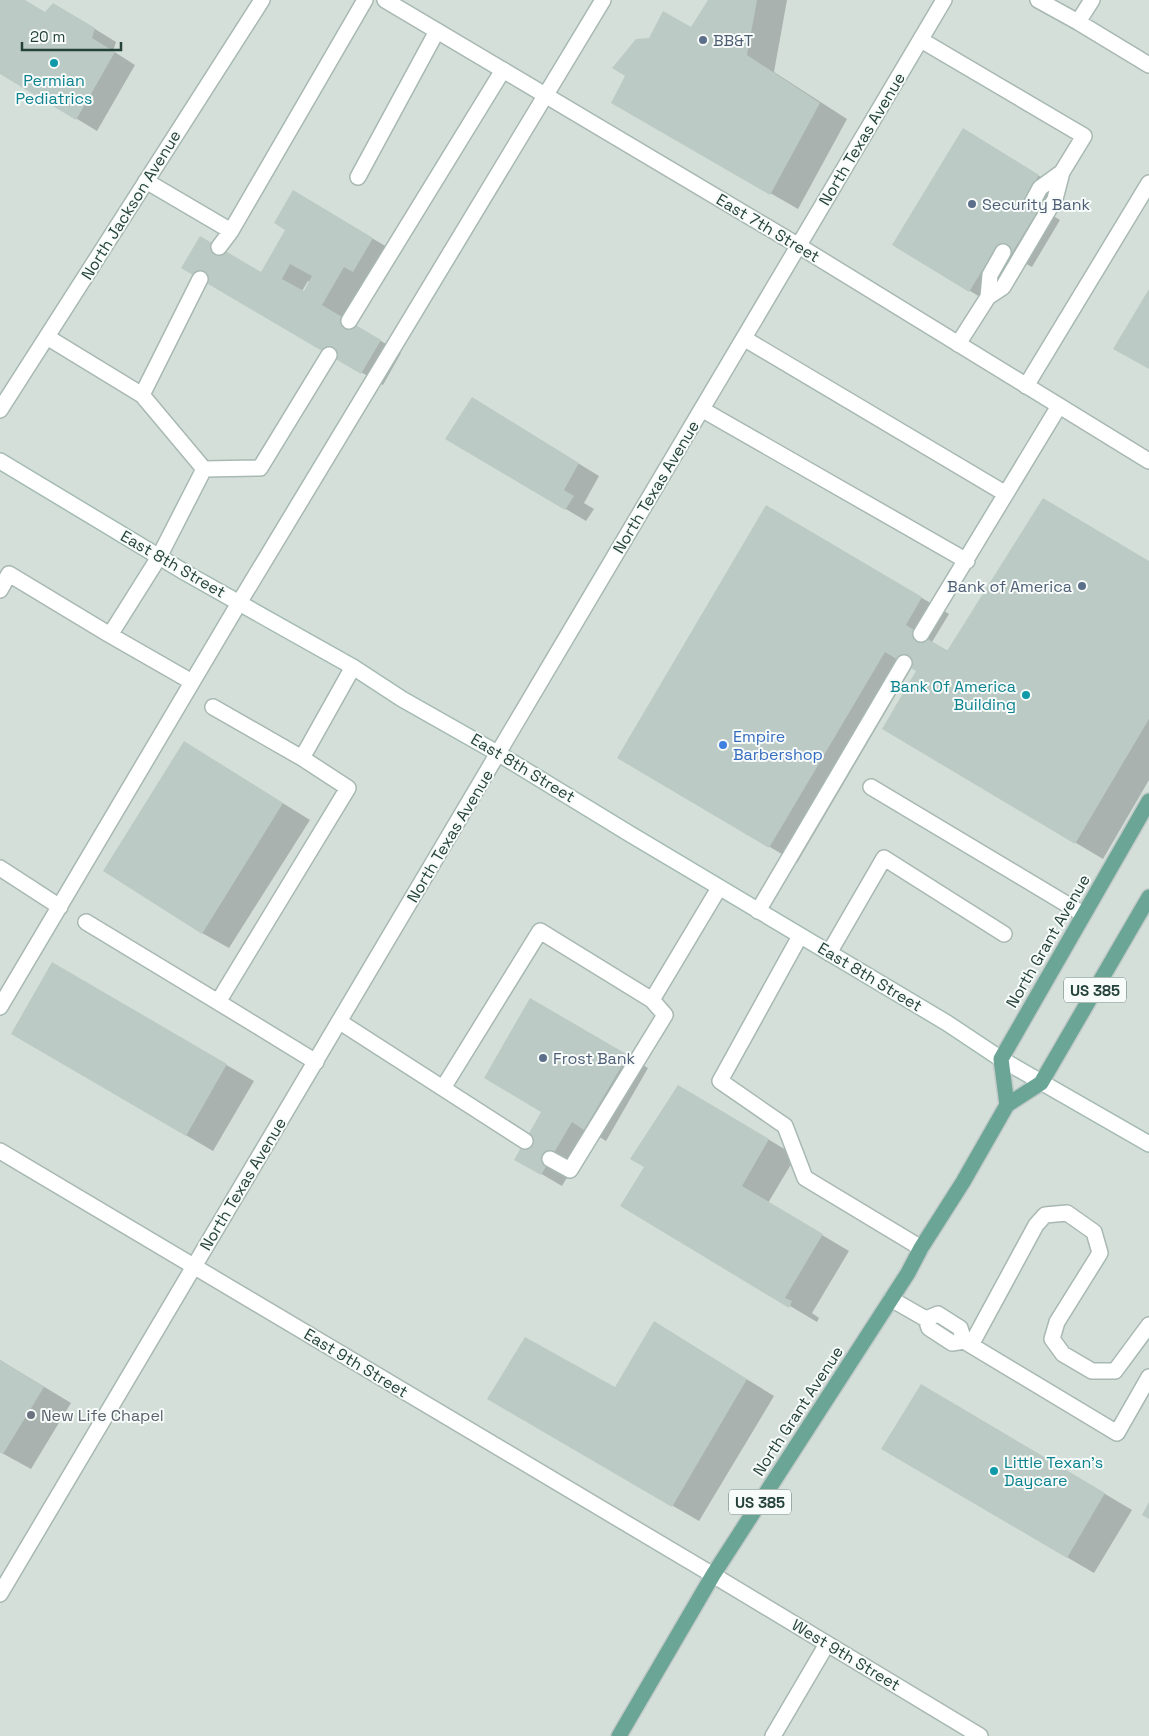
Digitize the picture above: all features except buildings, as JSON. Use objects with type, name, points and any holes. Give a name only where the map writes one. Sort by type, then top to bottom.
[{"type":"main road","name":"North Grant Avenue","points":[[1001,1059],[1149,801]]},
{"type":"main road","name":"North Grant Avenue","points":[[619,1736],[713,1575],[908,1273],[1007,1105],[1041,1083],[1149,897]]},
{"type":"main road","points":[[1001,1059],[1007,1105]]},
{"type":"street","name":"North Jackson Avenue","points":[[0,410],[262,0]]},
{"type":"street","points":[[219,247],[231,231],[365,0]]},
{"type":"street","name":"East 7th Street","points":[[385,0],[799,246],[1149,461]]},
{"type":"street","points":[[0,1007],[239,603],[603,0]]},
{"type":"street","name":"North Texas Avenue","points":[[0,1594],[703,410],[944,0]]},
{"type":"street","points":[[1038,0],[1149,65]]},
{"type":"street","points":[[1078,22],[1092,0]]},
{"type":"street","points":[[358,177],[437,31]]},
{"type":"street","points":[[921,40],[1084,136],[1062,172],[1055,199],[1003,287],[988,296]]},
{"type":"street","points":[[349,321],[503,70]]},
{"type":"street","points":[[1032,203],[1040,188],[1062,172]]},
{"type":"street","points":[[146,181],[231,231]]},
{"type":"street","points":[[1026,386],[1149,183]]},
{"type":"street","points":[[958,344],[988,296],[990,275],[1003,252]]},
{"type":"street","points":[[142,395],[200,279]]},
{"type":"street","points":[[47,337],[142,395],[204,469]]},
{"type":"street","points":[[745,339],[1006,494]]},
{"type":"street","points":[[204,469],[260,468],[330,355]]},
{"type":"street","points":[[921,634],[967,561],[1059,406]]},
{"type":"street","points":[[703,410],[967,561]]},
{"type":"street","name":"East 8th Street","points":[[0,460],[239,603],[353,666],[402,699],[499,754],[719,888],[947,1023],[1001,1059],[1149,1144]]},
{"type":"street","points":[[110,635],[159,556],[204,469]]},
{"type":"street","points":[[0,590],[9,574],[192,682]]},
{"type":"street","points":[[758,911],[904,663]]},
{"type":"street","points":[[302,758],[353,666]]},
{"type":"street","points":[[213,707],[302,758],[348,788],[218,1002]]},
{"type":"street","points":[[871,787],[1083,914]]},
{"type":"street","points":[[829,953],[884,858],[1004,934]]},
{"type":"street","points":[[0,868],[60,907]]},
{"type":"street","points":[[652,1000],[719,888]]},
{"type":"street","points":[[86,922],[316,1062]]},
{"type":"street","points":[[442,1088],[540,931],[652,1000],[665,1015],[570,1170],[550,1158]]},
{"type":"street","points":[[800,936],[720,1081],[785,1126],[805,1178],[922,1248]]},
{"type":"street","points":[[340,1022],[525,1141]]},
{"type":"street","name":"East 9th Street","points":[[0,1151],[713,1575]]},
{"type":"street","points":[[967,1343],[1036,1225],[1044,1215],[1067,1213],[1094,1232],[1100,1254],[1057,1322],[1052,1339],[1063,1354],[1092,1371],[1115,1371],[1149,1325]]},
{"type":"street","points":[[891,1299],[926,1319],[929,1328],[952,1343],[967,1343],[1117,1433],[1149,1377]]},
{"type":"street","name":"West 9th Street","points":[[713,1575],[980,1736]]},
{"type":"street","points":[[773,1736],[827,1644]]},
{"type":"shaded area","points":[[0,0],[1149,0],[1149,1736],[0,1736]]},
{"type":"place","name":"BB&T","points":[[703,40]]},
{"type":"place","name":"Permian Pediatrics","points":[[54,63]]},
{"type":"place","name":"Security Bank","points":[[972,204]]},
{"type":"place","name":"Bank of America","points":[[1082,586]]},
{"type":"place","name":"Bank Of America Building","points":[[1026,695]]},
{"type":"place","name":"Empire Barbershop","points":[[723,745]]},
{"type":"place","name":"Frost Bank","points":[[543,1058]]},
{"type":"place","name":"New Life Chapel","points":[[31,1415]]},
{"type":"place","name":"Little Texan's Daycare","points":[[994,1471]]}]
